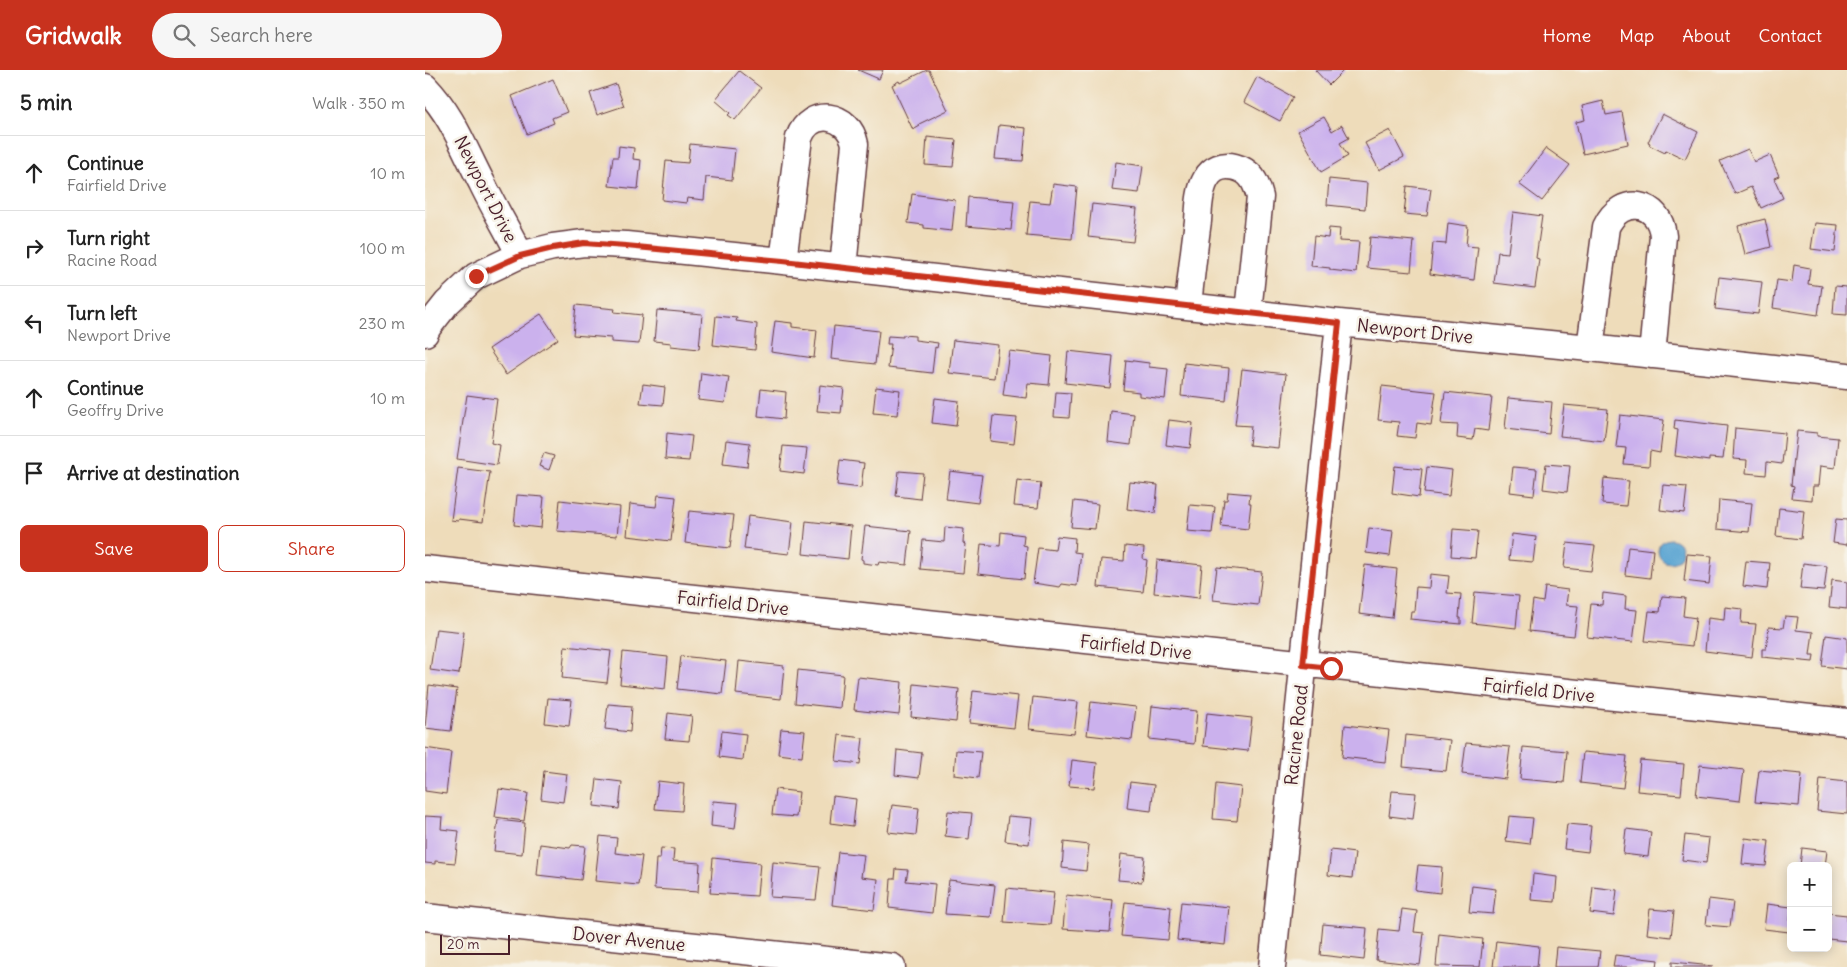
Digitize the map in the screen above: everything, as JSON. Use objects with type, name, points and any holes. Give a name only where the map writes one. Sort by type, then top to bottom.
[{"type":"street","name":"Newport Drive","points":[[425,87],[440,103],[452,123],[520,256],[584,243],[636,246],[1339,323],[1847,376]]},
{"type":"street","points":[[783,261],[799,138],[802,130],[809,123],[829,117],[839,120],[847,126],[854,134],[855,144],[843,268]]},
{"type":"street","points":[[1188,305],[1201,189],[1211,172],[1221,166],[1233,166],[1244,169],[1252,176],[1260,197],[1248,312]]},
{"type":"street","points":[[1590,348],[1606,227],[1617,211],[1626,206],[1637,206],[1657,216],[1662,226],[1663,236],[1651,355]]},
{"type":"street","points":[[425,333],[428,326],[447,304],[476,276],[520,256]]},
{"type":"street","name":"Racine Road","points":[[1272,967],[1339,323]]},
{"type":"street","name":"Fairfield Drive","points":[[425,570],[1847,722]]},
{"type":"street","name":"Dover Avenue","points":[[425,917],[892,967]]},
{"type":"water","points":[[1670,539],[1679,542],[1682,551],[1679,560],[1670,563],[1661,560],[1658,551],[1661,542]]},
{"type":"building","points":[[858,70],[883,70],[879,79]]},
{"type":"building","points":[[929,70],[948,110],[919,124],[920,126],[913,130],[892,85]]},
{"type":"building","points":[[1315,70],[1344,70],[1329,85]]},
{"type":"building","points":[[739,71],[761,88],[735,120],[715,100]]},
{"type":"building","points":[[1257,77],[1293,97],[1280,121],[1244,102]]},
{"type":"building","points":[[553,79],[567,112],[552,118],[554,123],[527,134],[512,96]]},
{"type":"building","points":[[616,84],[624,106],[597,115],[590,93]]},
{"type":"building","points":[[1603,101],[1606,115],[1622,112],[1628,144],[1583,154],[1576,122],[1585,120],[1582,106]]},
{"type":"building","points":[[1662,114],[1698,132],[1685,159],[1666,150],[1665,153],[1649,145],[1650,143],[1648,142]]},
{"type":"building","points":[[1324,117],[1332,131],[1342,125],[1349,138],[1340,143],[1348,156],[1321,172],[1298,131]]},
{"type":"building","points":[[999,125],[1026,128],[1023,161],[995,159]]},
{"type":"building","points":[[1390,130],[1404,157],[1379,170],[1365,143]]},
{"type":"building","points":[[927,137],[956,140],[953,167],[925,165]]},
{"type":"building","points":[[690,144],[735,149],[732,180],[706,177],[704,200],[687,198],[686,203],[662,200],[666,161],[688,163]]},
{"type":"building","points":[[619,146],[634,148],[633,159],[641,160],[638,189],[609,186],[613,157],[618,157]]},
{"type":"building","points":[[1546,148],[1570,165],[1542,201],[1519,184]]},
{"type":"building","points":[[1748,149],[1754,162],[1770,155],[1779,176],[1774,178],[1783,198],[1761,208],[1751,187],[1735,194],[1720,161]]},
{"type":"building","points":[[1116,162],[1143,166],[1139,193],[1112,190]]},
{"type":"building","points":[[1329,179],[1367,183],[1365,209],[1327,205]]},
{"type":"building","points":[[1053,184],[1077,187],[1072,239],[1026,235],[1030,201],[1050,203]]},
{"type":"building","points":[[1407,186],[1431,189],[1427,216],[1404,214]]},
{"type":"building","points":[[912,194],[955,200],[952,231],[924,228],[924,225],[908,223]]},
{"type":"building","points":[[968,197],[1014,201],[1011,230],[966,226]]},
{"type":"building","points":[[1092,204],[1137,209],[1133,242],[1088,237]]},
{"type":"building","points":[[1513,212],[1542,216],[1536,258],[1539,259],[1535,288],[1494,283],[1498,252],[1508,253]]},
{"type":"building","points":[[1765,219],[1771,247],[1745,254],[1738,226]]},
{"type":"building","points":[[1448,223],[1468,226],[1466,246],[1478,247],[1474,280],[1430,274],[1433,243],[1446,244]]},
{"type":"building","points":[[1815,223],[1838,225],[1835,252],[1811,249]]},
{"type":"building","points":[[1329,228],[1340,229],[1339,241],[1359,242],[1356,273],[1311,266],[1314,236],[1328,238]]},
{"type":"building","points":[[1370,237],[1414,241],[1411,272],[1367,268]]},
{"type":"building","points":[[1794,265],[1810,268],[1808,284],[1822,286],[1818,315],[1773,308],[1777,280],[1792,282]]},
{"type":"building","points":[[1719,277],[1762,282],[1758,314],[1715,309]]},
{"type":"building","points":[[1835,286],[1847,287],[1847,315],[1833,314]]},
{"type":"building","points":[[576,305],[615,309],[614,312],[642,315],[639,344],[611,342],[611,338],[573,335]]},
{"type":"building","points":[[657,310],[702,314],[699,349],[671,346],[671,343],[654,341]]},
{"type":"building","points":[[541,314],[558,339],[506,375],[489,349]]},
{"type":"building","points":[[716,316],[737,318],[736,321],[757,324],[755,350],[713,345]]},
{"type":"building","points":[[775,321],[792,323],[792,327],[817,330],[814,358],[771,352]]},
{"type":"building","points":[[834,326],[879,331],[875,364],[831,359]]},
{"type":"building","points":[[903,335],[915,336],[915,340],[938,343],[937,348],[935,347],[932,373],[888,368],[891,344],[887,344],[888,336],[903,337]]},
{"type":"building","points":[[953,340],[998,345],[994,378],[949,373]]},
{"type":"building","points":[[1009,351],[1052,356],[1049,385],[1028,383],[1026,398],[1003,395]]},
{"type":"building","points":[[1068,351],[1113,356],[1110,388],[1065,383]]},
{"type":"building","points":[[1126,360],[1149,363],[1149,367],[1168,369],[1165,399],[1139,396],[1139,392],[1123,390]]},
{"type":"building","points":[[1184,363],[1229,368],[1226,401],[1181,396]]},
{"type":"building","points":[[1242,369],[1286,374],[1278,448],[1249,445],[1251,426],[1235,425]]},
{"type":"building","points":[[701,373],[729,377],[725,403],[698,400]]},
{"type":"building","points":[[643,384],[665,387],[663,405],[640,403]]},
{"type":"building","points":[[820,385],[844,388],[841,413],[817,411]]},
{"type":"building","points":[[1382,386],[1436,392],[1431,425],[1417,423],[1415,438],[1397,436],[1399,422],[1378,420]]},
{"type":"building","points":[[876,387],[900,390],[897,415],[873,413]]},
{"type":"building","points":[[761,389],[786,392],[784,419],[758,416]]},
{"type":"building","points":[[1056,392],[1071,393],[1069,418],[1054,417]]},
{"type":"building","points":[[1445,392],[1492,397],[1488,431],[1475,429],[1473,440],[1457,438],[1458,425],[1441,424]]},
{"type":"building","points":[[467,395],[497,399],[491,443],[500,445],[497,465],[457,459]]},
{"type":"building","points":[[935,398],[959,401],[956,426],[932,423]]},
{"type":"building","points":[[1508,398],[1552,402],[1549,434],[1505,429]]},
{"type":"building","points":[[1564,405],[1608,409],[1604,441],[1560,436]]},
{"type":"building","points":[[1111,411],[1134,414],[1131,445],[1108,442]]},
{"type":"building","points":[[1620,415],[1664,420],[1660,453],[1650,451],[1649,466],[1624,464],[1626,448],[1616,447]]},
{"type":"building","points":[[993,416],[1017,418],[1014,444],[990,441]]},
{"type":"building","points":[[1169,420],[1193,423],[1190,448],[1166,445]]},
{"type":"building","points":[[1675,420],[1727,426],[1723,459],[1709,458],[1709,461],[1675,456],[1678,430],[1674,429]]},
{"type":"building","points":[[1735,428],[1785,433],[1782,464],[1767,462],[1766,475],[1746,473],[1747,460],[1733,459]]},
{"type":"building","points":[[1797,431],[1817,433],[1817,436],[1838,438],[1835,468],[1820,466],[1818,486],[1813,486],[1812,500],[1792,498],[1794,486],[1791,485]]},
{"type":"building","points":[[667,433],[692,436],[689,461],[665,459]]},
{"type":"building","points":[[726,440],[750,443],[747,467],[723,464]]},
{"type":"building","points":[[783,446],[807,448],[804,474],[780,471]]},
{"type":"building","points":[[544,453],[554,456],[549,470],[539,466]]},
{"type":"building","points":[[840,460],[864,463],[861,488],[837,485]]},
{"type":"building","points":[[1546,464],[1570,466],[1567,492],[1543,489]]},
{"type":"building","points":[[1395,466],[1422,469],[1419,497],[1392,493]]},
{"type":"building","points":[[1427,467],[1452,470],[1449,496],[1424,493]]},
{"type":"building","points":[[1513,467],[1537,469],[1534,495],[1510,492]]},
{"type":"building","points":[[458,468],[490,472],[483,522],[451,520]]},
{"type":"building","points":[[899,471],[923,473],[920,499],[896,496]]},
{"type":"building","points":[[950,471],[982,475],[978,503],[946,499]]},
{"type":"building","points":[[1604,478],[1629,481],[1626,506],[1602,504]]},
{"type":"building","points":[[1017,480],[1041,483],[1038,508],[1014,506]]},
{"type":"building","points":[[1130,482],[1158,485],[1155,513],[1127,509]]},
{"type":"building","points":[[1663,485],[1687,487],[1684,513],[1660,510]]},
{"type":"building","points":[[1228,492],[1250,494],[1249,503],[1251,503],[1248,529],[1221,526],[1224,500],[1227,500]]},
{"type":"building","points":[[517,495],[544,497],[541,528],[514,525]]},
{"type":"building","points":[[658,495],[676,497],[671,541],[627,536],[630,504],[656,507]]},
{"type":"building","points":[[560,500],[620,507],[617,536],[557,531]]},
{"type":"building","points":[[1719,500],[1752,503],[1749,532],[1717,529]]},
{"type":"building","points":[[1074,501],[1098,504],[1095,529],[1071,527]]},
{"type":"building","points":[[1190,505],[1215,507],[1212,533],[1187,531]]},
{"type":"building","points":[[1779,508],[1804,511],[1801,539],[1776,536]]},
{"type":"building","points":[[689,511],[734,515],[730,548],[685,543]]},
{"type":"building","points":[[748,516],[793,522],[789,554],[744,549]]},
{"type":"building","points":[[1836,519],[1847,520],[1847,545],[1833,543]]},
{"type":"building","points":[[806,521],[851,526],[848,559],[803,554]]},
{"type":"building","points":[[865,526],[911,531],[907,565],[879,562],[878,565],[863,563],[861,559]]},
{"type":"building","points":[[945,527],[964,529],[963,543],[966,544],[963,573],[920,569],[923,540],[944,542]]},
{"type":"building","points":[[1369,528],[1393,531],[1390,556],[1366,553]]},
{"type":"building","points":[[1453,529],[1478,531],[1475,558],[1451,556]]},
{"type":"building","points":[[1001,532],[1024,535],[1023,545],[1027,546],[1024,579],[978,574],[981,544],[1000,546]]},
{"type":"building","points":[[1512,534],[1536,537],[1533,562],[1509,560]]},
{"type":"building","points":[[1057,536],[1075,538],[1074,552],[1081,553],[1077,586],[1062,584],[1060,587],[1033,583],[1038,548],[1055,550]]},
{"type":"building","points":[[1567,543],[1595,546],[1591,571],[1564,568]]},
{"type":"building","points":[[1125,546],[1144,548],[1143,559],[1147,560],[1143,592],[1098,587],[1101,559],[1124,561]]},
{"type":"building","points":[[1628,547],[1653,550],[1650,578],[1625,575]]},
{"type":"building","points":[[1687,554],[1712,556],[1709,584],[1684,581]]},
{"type":"building","points":[[1157,560],[1202,565],[1199,598],[1154,593]]},
{"type":"building","points":[[1746,561],[1770,563],[1767,589],[1743,586]]},
{"type":"building","points":[[1803,563],[1827,566],[1824,591],[1800,589]]},
{"type":"building","points":[[1365,565],[1397,569],[1392,618],[1359,614]]},
{"type":"building","points":[[1217,567],[1262,572],[1258,605],[1213,600]]},
{"type":"building","points":[[1430,574],[1449,576],[1447,593],[1461,594],[1459,618],[1461,618],[1461,624],[1410,619],[1411,611],[1414,611],[1416,587],[1429,588]]},
{"type":"building","points":[[1832,580],[1847,582],[1847,609],[1829,607]]},
{"type":"building","points":[[1545,587],[1568,590],[1566,605],[1578,606],[1574,636],[1529,631],[1533,600],[1543,602]]},
{"type":"building","points":[[1475,592],[1519,596],[1516,628],[1472,623]]},
{"type":"building","points":[[1603,593],[1626,596],[1625,609],[1637,610],[1633,642],[1587,637],[1591,604],[1602,605]]},
{"type":"building","points":[[1662,596],[1685,598],[1683,616],[1696,618],[1692,646],[1645,641],[1649,611],[1660,612]]},
{"type":"building","points":[[1725,607],[1742,609],[1741,623],[1756,624],[1752,657],[1705,651],[1708,618],[1724,620]]},
{"type":"building","points":[[1785,616],[1798,617],[1796,630],[1813,632],[1810,655],[1814,655],[1813,662],[1762,657],[1762,649],[1766,649],[1769,627],[1783,628]]},
{"type":"building","points":[[436,629],[464,632],[459,674],[430,670]]},
{"type":"building","points":[[1826,635],[1847,638],[1847,669],[1822,666]]},
{"type":"building","points":[[565,646],[611,651],[607,683],[562,678]]},
{"type":"building","points":[[623,652],[668,657],[665,689],[620,684]]},
{"type":"building","points":[[681,656],[726,661],[722,694],[677,689]]},
{"type":"building","points":[[739,661],[784,666],[781,699],[736,694]]},
{"type":"building","points":[[798,670],[843,675],[840,708],[795,703]]},
{"type":"building","points":[[858,677],[902,682],[899,715],[854,710]]},
{"type":"building","points":[[914,684],[959,689],[956,722],[911,717]]},
{"type":"building","points":[[429,685],[457,689],[451,731],[425,728]]},
{"type":"building","points":[[973,691],[1018,696],[1014,728],[969,723]]},
{"type":"building","points":[[1033,697],[1078,702],[1074,734],[1029,729]]},
{"type":"building","points":[[548,698],[572,700],[569,726],[545,723]]},
{"type":"building","points":[[1091,702],[1136,707],[1132,740],[1087,735]]},
{"type":"building","points":[[608,704],[632,706],[630,732],[605,729]]},
{"type":"building","points":[[1152,706],[1197,711],[1194,744],[1149,739]]},
{"type":"building","points":[[668,713],[692,716],[689,741],[665,739]]},
{"type":"building","points":[[1207,713],[1252,718],[1248,751],[1203,746]]},
{"type":"building","points":[[1345,725],[1389,730],[1385,762],[1342,757]]},
{"type":"building","points":[[781,729],[805,731],[802,757],[778,754]]},
{"type":"building","points":[[722,731],[746,734],[743,760],[719,757]]},
{"type":"building","points":[[839,735],[863,738],[860,764],[836,761]]},
{"type":"building","points":[[1406,735],[1450,740],[1446,771],[1403,767]]},
{"type":"building","points":[[1466,743],[1510,747],[1506,779],[1462,774]]},
{"type":"building","points":[[1523,747],[1567,751],[1564,783],[1520,779]]},
{"type":"building","points":[[425,748],[451,752],[446,794],[425,791]]},
{"type":"building","points":[[897,750],[922,753],[919,778],[895,775]]},
{"type":"building","points":[[956,750],[981,752],[978,778],[954,775]]},
{"type":"building","points":[[1583,752],[1627,756],[1623,788],[1580,783]]},
{"type":"building","points":[[1072,760],[1097,763],[1094,788],[1069,786]]},
{"type":"building","points":[[1640,760],[1684,764],[1681,795],[1637,791]]},
{"type":"building","points":[[1700,765],[1744,770],[1740,801],[1696,796]]},
{"type":"building","points":[[1759,770],[1802,774],[1799,806],[1755,802]]},
{"type":"building","points":[[544,771],[567,774],[563,802],[541,799]]},
{"type":"building","points":[[597,779],[622,782],[619,809],[594,806]]},
{"type":"building","points":[[1820,779],[1847,782],[1847,814],[1817,811]]},
{"type":"building","points":[[658,781],[684,784],[682,811],[655,809]]},
{"type":"building","points":[[1130,782],[1154,785],[1151,811],[1127,808]]},
{"type":"building","points":[[1216,784],[1241,787],[1237,821],[1213,819]]},
{"type":"building","points":[[499,789],[528,793],[524,821],[495,817]]},
{"type":"building","points":[[775,789],[799,792],[796,817],[772,815]]},
{"type":"building","points":[[1392,791],[1416,793],[1413,819],[1389,816]]},
{"type":"building","points":[[833,796],[856,799],[853,826],[830,823]]},
{"type":"building","points":[[713,801],[738,803],[735,829],[711,826]]},
{"type":"building","points":[[892,805],[919,808],[916,835],[888,832]]},
{"type":"building","points":[[948,811],[972,813],[969,839],[945,836]]},
{"type":"building","points":[[425,816],[442,817],[441,829],[459,831],[455,863],[435,861],[435,864],[425,863]]},
{"type":"building","points":[[1008,816],[1032,818],[1029,844],[1005,841]]},
{"type":"building","points":[[1509,816],[1533,818],[1530,844],[1506,841]]},
{"type":"building","points":[[498,820],[525,823],[522,854],[494,851]]},
{"type":"building","points":[[1567,824],[1591,826],[1588,852],[1564,849]]},
{"type":"building","points":[[1626,829],[1651,832],[1648,857],[1623,854]]},
{"type":"building","points":[[1685,835],[1709,838],[1706,863],[1682,860]]},
{"type":"building","points":[[600,836],[617,838],[615,853],[642,856],[638,885],[595,881]]},
{"type":"building","points":[[1745,838],[1769,841],[1766,866],[1742,864]]},
{"type":"building","points":[[1064,842],[1089,845],[1086,871],[1062,868]]},
{"type":"building","points":[[540,844],[570,848],[572,845],[585,846],[581,880],[537,875]]},
{"type":"building","points":[[661,848],[674,849],[673,861],[700,863],[698,892],[654,889],[656,859],[660,859]]},
{"type":"building","points":[[1802,848],[1827,851],[1826,862],[1800,862]]},
{"type":"building","points":[[1331,850],[1355,853],[1352,878],[1328,875]]},
{"type":"building","points":[[838,852],[864,855],[861,877],[878,879],[874,910],[832,905]]},
{"type":"building","points":[[1121,854],[1145,857],[1142,882],[1118,880]]},
{"type":"building","points":[[713,858],[760,863],[757,896],[710,893]]},
{"type":"building","points":[[773,862],[820,867],[816,900],[770,897]]},
{"type":"building","points":[[1418,865],[1442,867],[1440,893],[1415,890]]},
{"type":"building","points":[[896,869],[908,870],[906,881],[935,884],[932,913],[889,908],[891,879],[895,879]]},
{"type":"building","points":[[1533,874],[1557,877],[1555,902],[1531,900]]},
{"type":"building","points":[[949,880],[995,885],[991,917],[945,914]]},
{"type":"building","points":[[1472,886],[1496,889],[1493,914],[1469,912]]},
{"type":"building","points":[[1593,887],[1617,890],[1614,916],[1590,913]]},
{"type":"building","points":[[1007,888],[1054,893],[1050,925],[1004,922]]},
{"type":"building","points":[[1066,895],[1113,900],[1110,932],[1063,929]]},
{"type":"building","points":[[1709,899],[1733,902],[1730,927],[1706,925]]},
{"type":"building","points":[[1125,902],[1171,907],[1168,940],[1121,936]]},
{"type":"building","points":[[1181,902],[1229,907],[1225,945],[1177,940]]},
{"type":"building","points":[[1767,904],[1787,906],[1787,932],[1764,929]]},
{"type":"building","points":[[1402,909],[1417,911],[1414,932],[1424,933],[1420,965],[1376,960],[1379,929],[1399,931]]},
{"type":"building","points":[[1650,909],[1674,911],[1671,937],[1647,934]]},
{"type":"building","points":[[1832,913],[1847,915],[1847,941],[1832,939]]},
{"type":"building","points":[[1323,924],[1367,928],[1364,960],[1320,955]]},
{"type":"building","points":[[1439,934],[1483,939],[1480,967],[1436,966]]},
{"type":"building","points":[[1496,941],[1539,946],[1537,967],[1493,967]]},
{"type":"building","points":[[1556,947],[1600,951],[1598,967],[1554,967]]},
{"type":"building","points":[[1615,955],[1658,960],[1657,967],[1613,967]]},
{"type":"building","points":[[1672,962],[1713,966],[1672,967]]},
{"type":"route","points":[[476,276],[520,256],[584,243],[783,261],[1339,323],[1303,665],[1331,668]]}]
